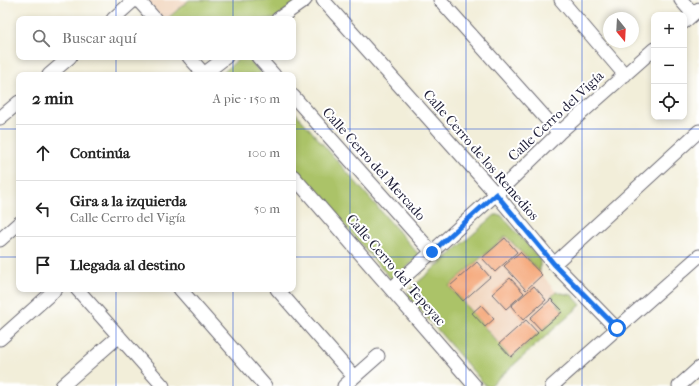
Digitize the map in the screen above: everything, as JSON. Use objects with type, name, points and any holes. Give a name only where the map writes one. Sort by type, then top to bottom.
[{"type":"street","points":[[116,16],[134,0]]},
{"type":"street","points":[[138,0],[152,16]]},
{"type":"street","points":[[282,16],[305,0]]},
{"type":"street","name":"Calle Cerro de los Remedios","points":[[323,0],[496,194],[554,264],[617,328]]},
{"type":"street","points":[[440,0],[559,133]]},
{"type":"street","points":[[561,0],[625,75]]},
{"type":"street","points":[[681,0],[692,15]]},
{"type":"street","name":"Calle Cerro del Vigía","points":[[391,289],[496,194],[559,133],[651,52]]},
{"type":"street","points":[[52,72],[66,60]]},
{"type":"street","points":[[192,60],[202,72]]},
{"type":"street","points":[[207,72],[222,60]]},
{"type":"street","points":[[261,60],[271,72]]},
{"type":"street","name":"Calle Cerro del Mercado","points":[[296,99],[432,252]]},
{"type":"street","points":[[0,118],[16,105]]},
{"type":"street","points":[[554,264],[699,131]]},
{"type":"street","name":"Calle Cerro del Tepeyac","points":[[296,179],[391,289],[470,384]]},
{"type":"street","points":[[0,240],[16,226]]},
{"type":"street","points":[[552,386],[699,256]]},
{"type":"street","points":[[0,339],[53,292]]},
{"type":"street","points":[[80,292],[163,386]]},
{"type":"street","points":[[183,292],[265,386]]},
{"type":"street","points":[[279,292],[349,382],[378,356]]},
{"type":"street","points":[[62,386],[119,336]]},
{"type":"street","points":[[679,386],[699,368]]},
{"type":"shaded area","points":[[146,0],[189,0],[170,16],[160,16]]},
{"type":"shaded area","points":[[495,215],[501,215],[540,259],[540,272],[556,292],[572,295],[581,305],[490,386],[486,386],[409,297],[408,291]]},
{"type":"green space","points":[[189,0],[300,0],[278,16],[170,16]]},
{"type":"green space","points":[[238,60],[250,60],[260,72],[224,72]]},
{"type":"green space","points":[[296,113],[420,256],[392,280],[296,170]]},
{"type":"green space","points":[[495,215],[501,215],[540,259],[540,272],[506,236],[449,286],[511,358],[563,311],[552,296],[556,292],[572,295],[581,305],[490,386],[486,386],[409,297],[408,291]]},
{"type":"building","points":[[505,238],[517,252],[495,272],[482,258]]},
{"type":"building","points":[[520,252],[542,275],[526,290],[504,266]]},
{"type":"building","points":[[477,262],[490,277],[463,301],[450,286]]},
{"type":"building","points":[[510,278],[524,293],[506,309],[492,294]]},
{"type":"building","points":[[534,286],[546,300],[523,320],[511,306]]},
{"type":"building","points":[[551,299],[563,311],[541,330],[530,318]]},
{"type":"building","points":[[481,305],[494,319],[485,327],[472,313]]},
{"type":"building","points":[[526,320],[538,333],[511,357],[499,344]]},
{"type":"route","points":[[432,252],[496,194],[554,264],[617,328]]}]
